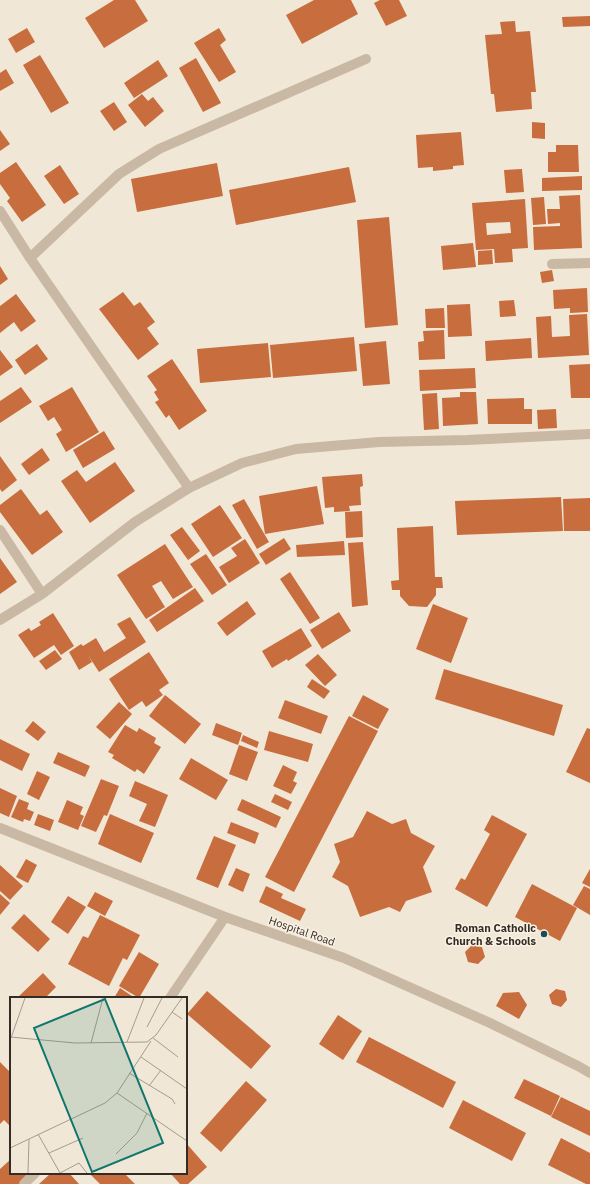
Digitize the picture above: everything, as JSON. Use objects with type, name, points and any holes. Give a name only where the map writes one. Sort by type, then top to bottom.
[{"type":"street","points":[[30,258],[119,174],[159,149],[366,59]]},
{"type":"street","points":[[0,211],[30,258],[189,488]]},
{"type":"street","points":[[552,264],[590,262]]},
{"type":"street","points":[[0,620],[42,594],[135,522],[189,488],[242,463],[296,449],[379,442],[467,440],[590,434]]},
{"type":"street","points":[[0,530],[42,594]]},
{"type":"street","name":"Hospital Road","points":[[0,828],[225,917],[344,958],[490,1023],[590,1073]]},
{"type":"street","points":[[171,997],[225,917]]},
{"type":"street","points":[[24,1184],[34,1174]]},
{"type":"building","points":[[114,0],[135,0],[148,21],[104,48],[85,18]]},
{"type":"building","points":[[314,0],[351,0],[358,14],[302,44],[286,15]]},
{"type":"building","points":[[380,0],[399,0],[407,16],[386,26],[374,3]]},
{"type":"building","points":[[590,16],[590,26],[563,27],[562,17]]},
{"type":"building","points":[[515,21],[516,32],[530,31],[536,92],[531,92],[532,109],[496,112],[494,94],[491,94],[485,35],[502,34],[500,22]]},
{"type":"building","points":[[27,28],[35,42],[16,53],[8,39]]},
{"type":"building","points":[[219,28],[226,40],[220,45],[236,72],[219,82],[194,43]]},
{"type":"building","points":[[40,55],[69,103],[51,113],[23,65]]},
{"type":"building","points":[[196,58],[221,103],[203,112],[179,68]]},
{"type":"building","points":[[158,60],[168,76],[134,98],[124,83]]},
{"type":"building","points":[[6,69],[14,83],[0,91],[0,73]]},
{"type":"building","points":[[142,94],[148,101],[153,97],[164,111],[145,127],[128,105]]},
{"type":"building","points":[[114,102],[127,122],[114,131],[100,111]]},
{"type":"building","points":[[532,122],[545,123],[545,139],[532,138]]},
{"type":"building","points":[[0,130],[10,144],[0,151]]},
{"type":"building","points":[[461,132],[464,165],[453,166],[453,169],[433,171],[433,167],[418,168],[416,135]]},
{"type":"building","points":[[556,145],[578,145],[579,172],[548,172],[548,152],[556,152]]},
{"type":"building","points":[[16,162],[46,205],[22,222],[7,201],[10,198],[0,184],[0,173]]},
{"type":"building","points":[[217,163],[223,196],[137,212],[131,179]]},
{"type":"building","points":[[60,165],[79,194],[64,204],[44,176]]},
{"type":"building","points":[[349,167],[356,202],[236,225],[229,190]]},
{"type":"building","points":[[522,169],[524,192],[506,193],[504,170]]},
{"type":"building","points":[[582,176],[582,190],[542,191],[542,178]]},
{"type":"building","points":[[580,195],[582,248],[534,250],[533,227],[560,226],[560,223],[548,224],[547,209],[560,209],[559,196]]},
{"type":"building","points":[[544,197],[546,224],[533,225],[531,198]]},
{"type":"building","points":[[525,199],[528,248],[512,249],[513,262],[495,263],[494,249],[476,250],[472,203]],"holes":[[[510,222],[511,233],[487,235],[486,223]]]},
{"type":"building","points":[[389,217],[398,325],[365,328],[357,220]]},
{"type":"building","points":[[473,243],[476,267],[443,270],[441,246]]},
{"type":"building","points":[[492,250],[493,264],[478,265],[478,251]]},
{"type":"building","points":[[0,266],[8,279],[0,285]]},
{"type":"building","points":[[552,270],[554,281],[542,283],[540,272]]},
{"type":"building","points":[[587,288],[588,312],[570,313],[570,308],[554,309],[553,290]]},
{"type":"building","points":[[123,292],[134,306],[140,302],[155,322],[147,328],[159,344],[138,360],[99,309]]},
{"type":"building","points":[[16,294],[36,321],[21,332],[14,322],[0,333],[0,306]]},
{"type":"building","points":[[514,300],[516,316],[500,317],[499,301]]},
{"type":"building","points":[[470,304],[472,336],[448,337],[447,305]]},
{"type":"building","points":[[444,308],[445,328],[426,328],[425,309]]},
{"type":"building","points":[[587,314],[589,355],[538,358],[536,317],[551,316],[552,337],[570,336],[569,315]]},
{"type":"building","points":[[444,330],[445,359],[419,360],[418,342],[424,341],[423,331]]},
{"type":"building","points":[[354,337],[357,371],[273,378],[270,345]]},
{"type":"building","points":[[531,338],[532,358],[486,361],[485,341]]},
{"type":"building","points":[[386,341],[390,384],[363,386],[359,344]]},
{"type":"building","points":[[268,343],[271,377],[200,383],[197,349]]},
{"type":"building","points":[[37,344],[48,359],[25,375],[15,360]]},
{"type":"building","points":[[0,350],[13,367],[0,376]]},
{"type":"building","points":[[172,359],[207,411],[179,430],[169,415],[166,418],[155,402],[159,400],[154,392],[157,390],[147,376]]},
{"type":"building","points":[[590,364],[590,398],[571,398],[569,365]]},
{"type":"building","points":[[475,368],[476,388],[420,391],[419,370]]},
{"type":"building","points":[[21,387],[32,402],[0,423],[0,401]]},
{"type":"building","points":[[72,387],[99,432],[66,452],[56,434],[62,430],[54,417],[48,421],[39,406]]},
{"type":"building","points":[[460,392],[476,392],[478,424],[443,426],[442,398],[460,397]]},
{"type":"building","points":[[437,393],[439,429],[424,430],[422,394]]},
{"type":"building","points":[[524,398],[524,409],[532,409],[532,424],[488,424],[487,399]]},
{"type":"building","points":[[556,409],[557,428],[538,429],[537,410]]},
{"type":"building","points":[[104,431],[115,449],[83,468],[73,450]]},
{"type":"building","points":[[42,448],[50,460],[29,475],[21,464]]},
{"type":"building","points":[[0,456],[17,480],[2,492],[0,489]]},
{"type":"building","points":[[115,462],[135,491],[90,523],[61,481],[77,470],[86,482]]},
{"type":"building","points":[[362,474],[363,486],[360,487],[361,505],[349,506],[350,511],[334,512],[334,507],[325,508],[322,477]]},
{"type":"building","points":[[317,486],[324,524],[265,534],[259,496]]},
{"type":"building","points":[[21,489],[40,515],[47,510],[63,532],[32,555],[0,512],[0,505]]},
{"type":"building","points":[[561,497],[563,531],[457,535],[455,501]]},
{"type":"building","points":[[590,498],[590,531],[564,531],[563,499]]},
{"type":"building","points":[[244,499],[269,542],[257,549],[232,505]]},
{"type":"building","points":[[220,505],[242,538],[213,557],[191,524]]},
{"type":"building","points":[[362,511],[363,537],[346,538],[345,512]]},
{"type":"building","points":[[433,526],[435,577],[442,577],[443,588],[436,588],[436,595],[427,607],[409,606],[400,596],[400,590],[392,590],[391,581],[399,580],[397,528]]},
{"type":"building","points":[[182,527],[200,551],[188,560],[170,535]]},
{"type":"building","points":[[284,538],[291,549],[266,565],[259,554]]},
{"type":"building","points":[[245,539],[260,563],[229,583],[219,567],[237,556],[231,548]]},
{"type":"building","points":[[344,541],[345,555],[297,557],[296,545]]},
{"type":"building","points":[[363,542],[368,605],[352,607],[348,543]]},
{"type":"building","points":[[165,544],[193,587],[173,599],[161,581],[152,586],[165,607],[146,619],[117,575]]},
{"type":"building","points":[[206,554],[227,585],[212,595],[190,564]]},
{"type":"building","points":[[0,558],[17,582],[0,594]]},
{"type":"building","points":[[290,572],[320,618],[310,624],[280,579]]},
{"type":"building","points":[[195,588],[204,601],[157,632],[149,620]]},
{"type":"building","points":[[247,601],[256,614],[227,636],[217,623]]},
{"type":"building","points":[[433,604],[468,618],[451,663],[416,649]]},
{"type":"building","points":[[339,612],[351,631],[322,649],[310,630]]},
{"type":"building","points":[[53,613],[74,646],[61,655],[54,645],[34,658],[18,635],[29,628],[31,631],[41,625],[39,622]]},
{"type":"building","points":[[130,617],[146,642],[99,672],[88,655],[92,662],[79,670],[69,652],[81,644],[83,646],[96,638],[104,652],[126,638],[117,624]]},
{"type":"building","points":[[301,628],[312,646],[288,661],[287,659],[272,668],[262,651]]},
{"type":"building","points":[[55,650],[62,659],[46,670],[39,661]]},
{"type":"building","points":[[149,652],[169,683],[159,690],[163,695],[146,707],[142,701],[129,710],[109,679]]},
{"type":"building","points":[[318,654],[337,675],[325,686],[305,665]]},
{"type":"building","points":[[444,669],[563,705],[554,736],[435,699]]},
{"type":"building","points":[[312,679],[330,691],[324,699],[307,687]]},
{"type":"building","points":[[165,695],[201,724],[185,744],[149,716]]},
{"type":"building","points":[[363,695],[389,709],[378,729],[352,716]]},
{"type":"building","points":[[285,700],[328,716],[321,734],[278,718]]},
{"type":"building","points":[[119,702],[132,714],[110,739],[96,727]]},
{"type":"building","points":[[349,716],[378,731],[294,892],[265,877]]},
{"type":"building","points":[[33,721],[46,732],[38,741],[25,731]]},
{"type":"building","points":[[216,723],[242,733],[238,745],[212,735]]},
{"type":"building","points":[[125,725],[137,732],[139,728],[156,738],[154,743],[161,747],[144,774],[137,769],[135,772],[112,758],[114,755],[108,752]]},
{"type":"building","points":[[587,728],[590,729],[590,783],[566,772]]},
{"type":"building","points":[[269,731],[313,744],[308,762],[264,750]]},
{"type":"building","points":[[243,735],[259,742],[257,748],[241,741]]},
{"type":"building","points":[[0,739],[30,754],[22,771],[0,760]]},
{"type":"building","points":[[239,745],[258,752],[247,781],[229,774]]},
{"type":"building","points":[[58,752],[90,766],[85,777],[53,763]]},
{"type":"building","points":[[191,758],[228,780],[216,800],[179,779]]},
{"type":"building","points":[[283,765],[297,772],[293,781],[297,783],[291,794],[273,786]]},
{"type":"building","points":[[37,771],[50,777],[39,800],[27,794]]},
{"type":"building","points":[[101,779],[119,786],[107,816],[104,815],[96,832],[81,826]]},
{"type":"building","points":[[135,781],[168,795],[155,827],[139,821],[147,804],[129,796]]},
{"type":"building","points":[[0,788],[17,796],[9,817],[0,813]]},
{"type":"building","points":[[275,794],[292,802],[288,810],[271,802]]},
{"type":"building","points":[[19,799],[29,803],[27,809],[34,812],[30,821],[24,819],[23,822],[11,817]]},
{"type":"building","points":[[242,799],[281,817],[276,828],[237,810]]},
{"type":"building","points":[[67,800],[83,807],[80,814],[84,816],[78,830],[58,822]]},
{"type":"building","points":[[367,811],[392,824],[406,819],[411,833],[435,846],[423,867],[432,892],[406,901],[400,912],[389,907],[360,917],[348,886],[332,877],[340,862],[334,844],[353,837]]},
{"type":"building","points":[[38,814],[54,820],[50,831],[34,825]]},
{"type":"building","points":[[110,814],[154,833],[141,863],[98,844]]},
{"type":"building","points":[[492,815],[527,834],[487,907],[455,889],[461,878],[465,880],[490,834],[484,830]]},
{"type":"building","points":[[231,822],[259,833],[255,844],[227,833]]},
{"type":"building","points":[[214,836],[236,845],[218,888],[196,879]]},
{"type":"building","points":[[26,859],[37,865],[28,883],[16,877]]},
{"type":"building","points":[[0,865],[23,886],[10,900],[0,891]]},
{"type":"building","points":[[236,868],[250,874],[243,892],[228,885]]},
{"type":"building","points":[[590,869],[590,887],[582,883]]},
{"type":"building","points":[[532,884],[577,908],[560,941],[515,917]]},
{"type":"building","points":[[266,886],[283,894],[281,898],[306,909],[300,921],[259,902]]},
{"type":"building","points":[[584,886],[590,889],[590,915],[573,905]]},
{"type":"building","points":[[95,892],[113,901],[105,916],[87,906]]},
{"type":"building","points":[[0,894],[10,903],[0,915]]},
{"type":"building","points":[[68,896],[86,907],[68,934],[51,922]]},
{"type":"building","points":[[24,914],[50,939],[38,952],[11,928]]},
{"type":"building","points":[[100,915],[140,935],[127,960],[123,958],[109,986],[68,964],[83,936],[88,938]]},
{"type":"building","points":[[472,945],[482,947],[485,957],[478,964],[468,962],[465,952]]},
{"type":"building","points":[[139,952],[159,964],[140,997],[119,986]]},
{"type":"building","points":[[43,973],[56,987],[46,997],[18,997]]},
{"type":"building","points":[[120,988],[134,997],[115,997]]},
{"type":"building","points":[[556,989],[565,991],[567,1000],[561,1007],[552,1004],[549,995]]},
{"type":"building","points":[[207,991],[271,1046],[251,1069],[187,1014]]},
{"type":"building","points":[[519,992],[527,1005],[519,1019],[496,1006],[503,993]]},
{"type":"building","points":[[338,1015],[362,1031],[343,1060],[319,1044]]},
{"type":"building","points":[[369,1037],[456,1082],[443,1108],[356,1062]]},
{"type":"building","points":[[0,1062],[10,1072],[10,1126],[4,1120],[0,1124]]},
{"type":"building","points":[[524,1079],[560,1096],[551,1116],[514,1098]]},
{"type":"building","points":[[246,1081],[267,1100],[221,1152],[200,1133]]},
{"type":"building","points":[[561,1097],[590,1111],[590,1136],[551,1117]]},
{"type":"building","points":[[463,1100],[526,1133],[512,1161],[449,1128]]},
{"type":"building","points":[[561,1138],[590,1153],[590,1184],[586,1184],[548,1165]]},
{"type":"building","points":[[187,1144],[207,1167],[188,1184],[180,1184],[171,1174],[187,1174]]},
{"type":"building","points":[[10,1160],[10,1174],[30,1174],[20,1184],[0,1184],[0,1169]]},
{"type":"building","points":[[50,1174],[70,1174],[79,1184],[39,1184]]},
{"type":"building","points":[[90,1174],[125,1174],[135,1184],[100,1184]]},
{"type":"place","name":"Roman Catholic Church & Schools","points":[[544,934]]}]
